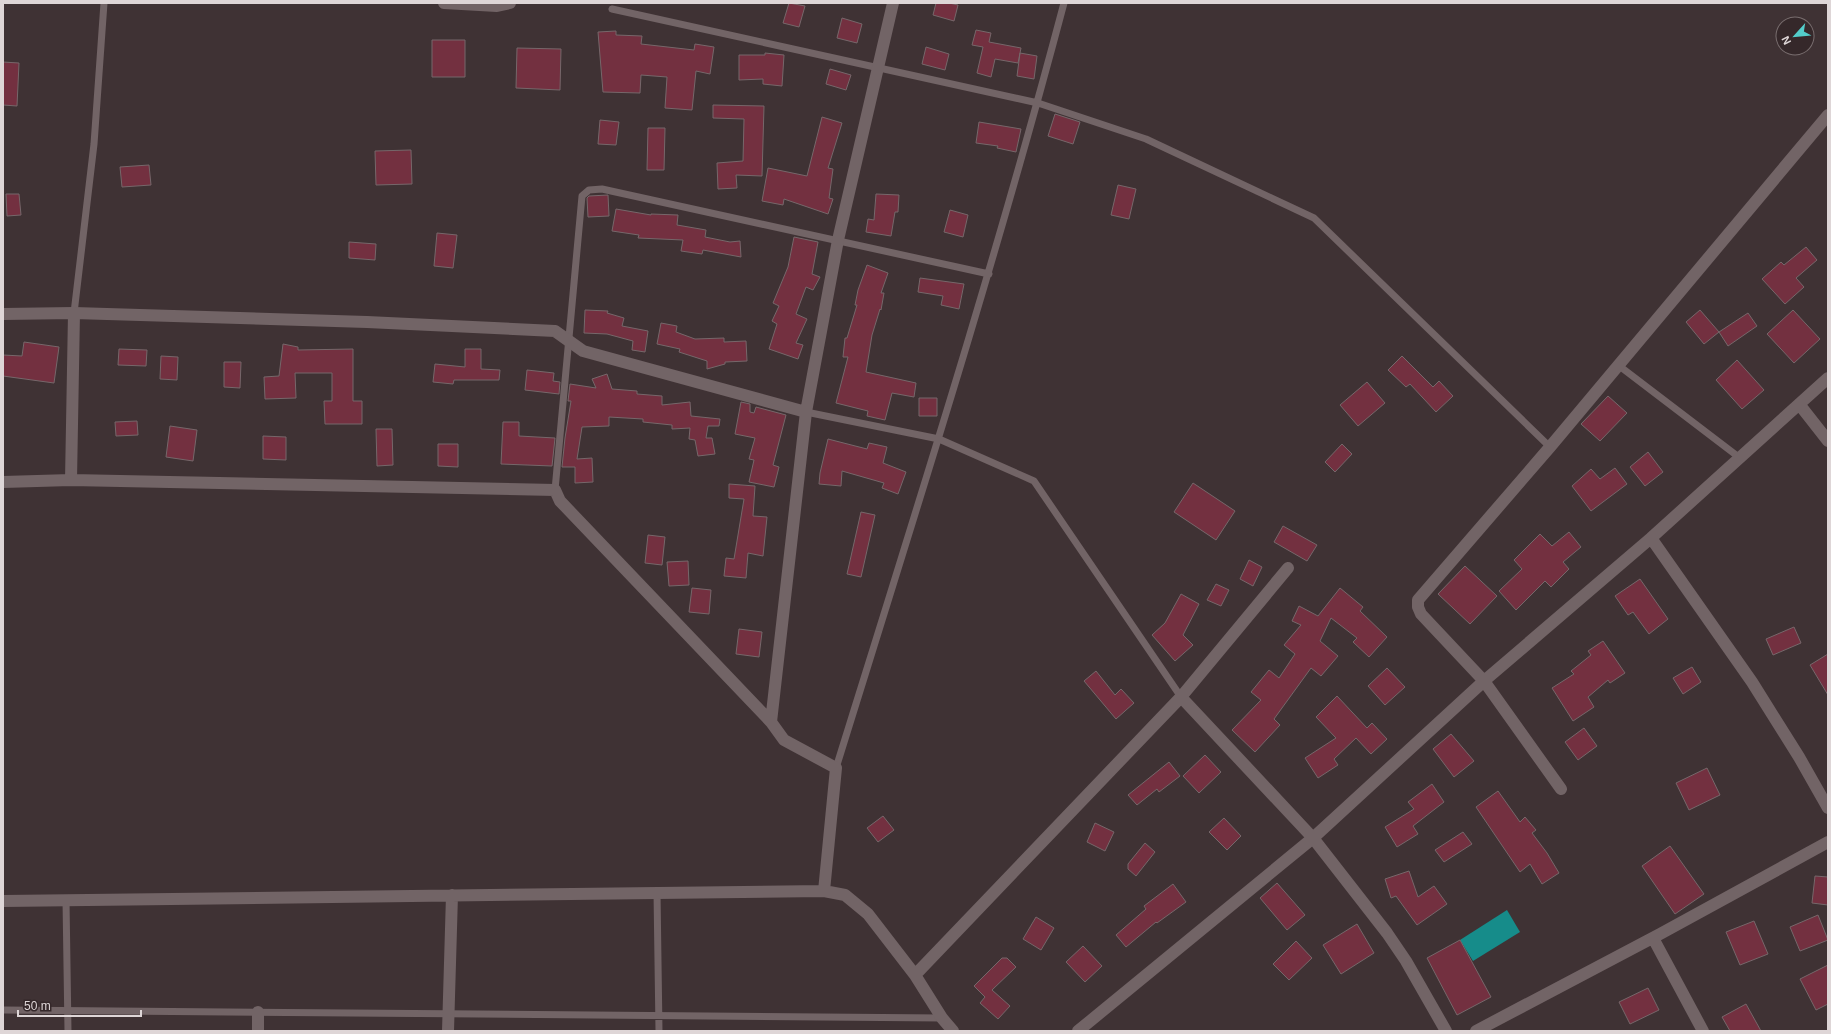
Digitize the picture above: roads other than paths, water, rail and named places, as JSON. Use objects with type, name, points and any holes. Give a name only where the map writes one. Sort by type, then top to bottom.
[{"type":"street","points":[[444,3],[497,6],[510,3]]},
{"type":"street","points":[[771,722],[806,412],[838,240],[893,3]]},
{"type":"street","points":[[1561,789],[1484,681],[1421,614],[1418,607],[1418,600],[1550,447],[1828,115]]},
{"type":"street","points":[[71,480],[74,313]]},
{"type":"street","points":[[3,314],[74,313],[367,322],[555,331],[570,340],[583,351],[806,412]]},
{"type":"street","points":[[1078,1031],[1313,838],[1484,681],[1651,538],[1828,378]]},
{"type":"street","points":[[1799,404],[1828,441]]},
{"type":"street","points":[[3,482],[71,480],[556,490],[560,501],[771,722],[784,740],[836,768],[824,891]]},
{"type":"street","points":[[1651,538],[1752,682],[1799,757],[1828,808]]},
{"type":"street","points":[[915,976],[1181,697],[1288,568]]},
{"type":"street","points":[[1181,697],[1313,838],[1402,955],[1446,1031]]},
{"type":"street","points":[[1476,1031],[1653,938],[1828,842]]},
{"type":"street","points":[[3,901],[824,891],[845,895],[868,914],[915,976],[942,1018],[953,1031]]},
{"type":"street","points":[[448,1031],[452,895]]},
{"type":"street","points":[[1653,938],[1702,1031]]},
{"type":"street","points":[[258,1012],[258,1031]]},
{"type":"lane","points":[[74,313],[94,144],[104,3]]},
{"type":"lane","points":[[836,768],[989,274],[1038,103],[1064,3]]},
{"type":"lane","points":[[612,9],[1038,103],[1146,139],[1314,218],[1550,447]]},
{"type":"lane","points":[[556,490],[582,196],[588,190],[602,189],[989,274]]},
{"type":"lane","points":[[1618,365],[1740,458]]},
{"type":"lane","points":[[806,412],[939,439],[1034,481],[1181,697]]},
{"type":"lane","points":[[657,892],[659,1031]]},
{"type":"lane","points":[[66,900],[68,1031]]},
{"type":"lane","points":[[3,1010],[942,1018]]},
{"type":"water","points":[[1507,910],[1520,932],[1473,961],[1460,940]]}]
